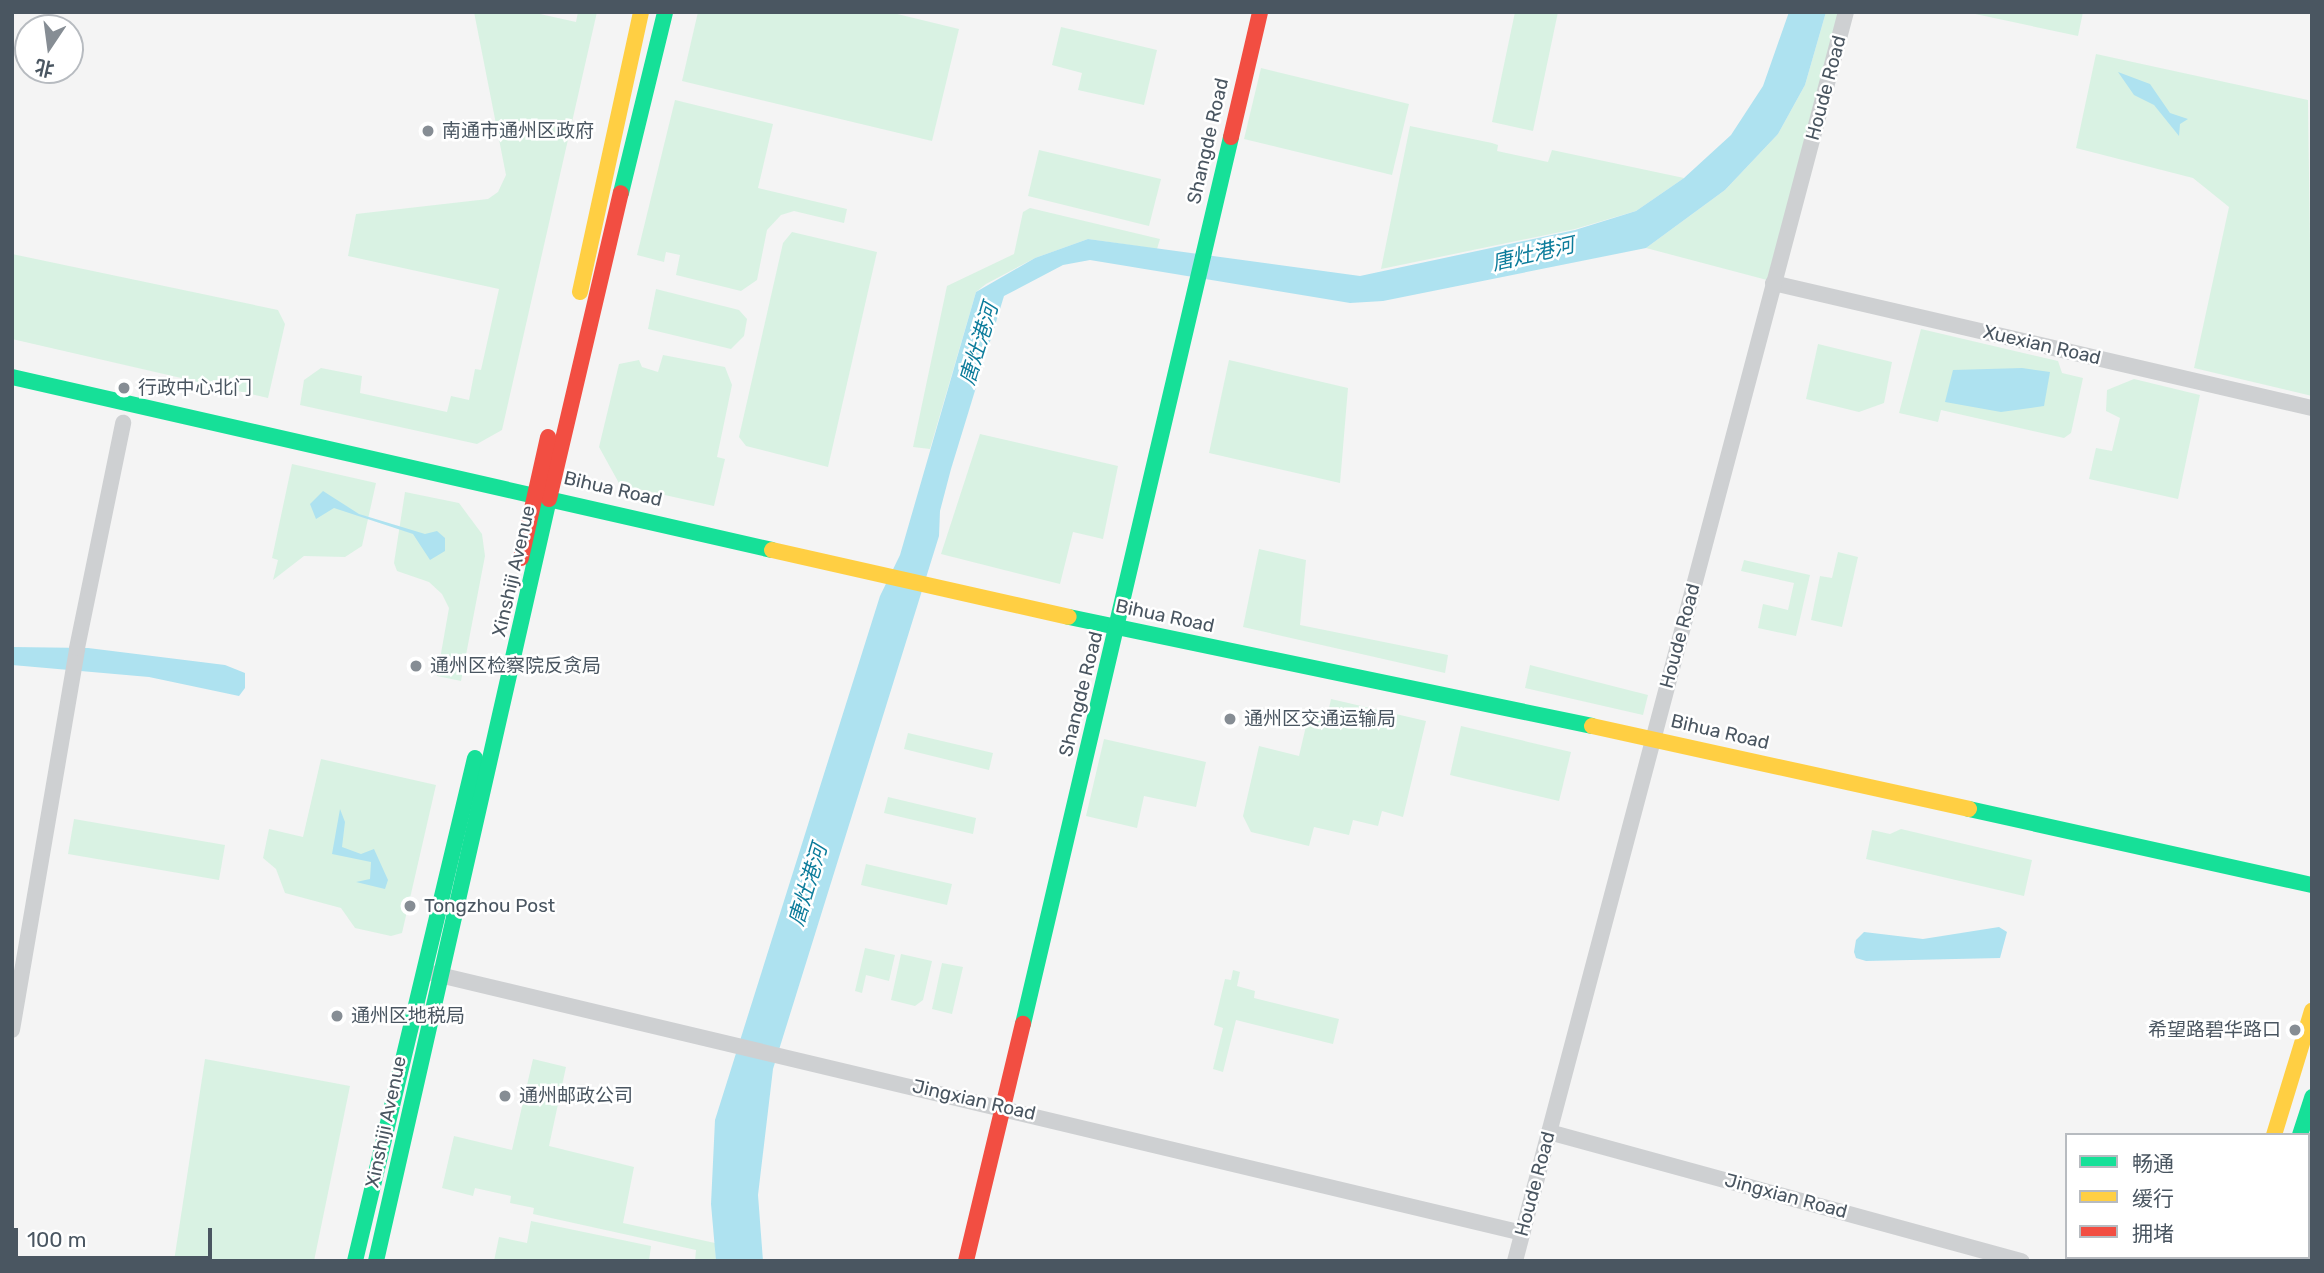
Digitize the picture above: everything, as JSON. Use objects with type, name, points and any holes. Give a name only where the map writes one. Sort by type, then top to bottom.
[{"type":"street","name":"Xinshiji Avenue","points":[[355,1261],[536,493],[641,12]]},
{"type":"street","name":"Xinshiji Avenue","points":[[376,1261],[553,497],[591,315],[665,12]]},
{"type":"street","name":"Shangde Road","points":[[966,1261],[1118,628],[1259,12]]},
{"type":"street","name":"Houde Road","points":[[1515,1261],[1846,12]]},
{"type":"street","name":"Xuexian Road","points":[[1773,283],[2312,408]]},
{"type":"street","name":"Bihua Road","points":[[12,377],[536,493],[1118,628],[1653,738],[2312,885]]},
{"type":"street","points":[[12,1030],[71,686],[123,423]]},
{"type":"street","name":"Jingxian Road","points":[[424,972],[1002,1106],[1522,1233]]},
{"type":"street","points":[[2274,1133],[2312,1011]]},
{"type":"street","points":[[2301,1133],[2312,1097]]},
{"type":"street","name":"Jingxian Road","points":[[1549,1132],[2022,1261]]},
{"type":"green space","points":[[474,12],[531,12],[576,22],[578,12],[597,12],[502,430],[477,444],[300,405],[304,380],[321,368],[362,376],[360,393],[447,412],[451,396],[469,400],[475,369],[481,370],[499,289],[348,256],[356,214],[488,199],[498,192],[506,175]]},
{"type":"green space","points":[[698,12],[889,12],[959,29],[932,141],[682,81]]},
{"type":"green space","points":[[1515,12],[1558,12],[1533,131],[1492,122]]},
{"type":"green space","points":[[1826,12],[1841,12],[1767,280],[1646,248],[1725,190],[1778,134],[1805,85]]},
{"type":"green space","points":[[1966,12],[2083,12],[2078,36]]},
{"type":"green space","points":[[1061,27],[1157,50],[1144,105],[1078,90],[1082,73],[1052,65]]},
{"type":"green space","points":[[2096,54],[2308,100],[2312,396],[2194,368],[2229,207],[2193,178],[2076,148]]},
{"type":"green space","points":[[1261,68],[1409,104],[1392,175],[1244,139]]},
{"type":"green space","points":[[675,100],[773,124],[758,188],[847,209],[844,223],[794,211],[781,215],[767,230],[757,280],[741,291],[676,275],[680,255],[666,252],[664,262],[637,255]]},
{"type":"green space","points":[[1410,126],[1492,143],[1498,145],[1497,151],[1548,162],[1552,150],[1684,178],[1636,211],[1575,229],[1381,269]]},
{"type":"green space","points":[[1039,150],[1161,179],[1149,226],[1028,196]]},
{"type":"green space","points":[[1030,208],[1160,239],[1157,249],[1088,239],[1035,258],[976,292],[930,449],[913,447],[947,286],[1014,254],[1023,212]]},
{"type":"green space","points":[[792,232],[877,252],[828,467],[746,446],[739,437],[783,243]]},
{"type":"green space","points":[[12,254],[278,310],[285,324],[268,398],[12,339]]},
{"type":"green space","points":[[656,289],[739,310],[747,319],[744,336],[731,349],[648,329]]},
{"type":"green space","points":[[1921,329],[2058,361],[2062,373],[2083,378],[2071,433],[2064,438],[1941,410],[1938,422],[1899,413]]},
{"type":"green space","points":[[1818,344],[1892,362],[1884,403],[1859,412],[1806,399]]},
{"type":"green space","points":[[663,355],[725,367],[732,385],[717,457],[725,459],[714,506],[620,485],[599,447],[619,364],[639,360],[642,367],[658,372]]},
{"type":"green space","points":[[1229,360],[1348,388],[1340,483],[1209,453]]},
{"type":"green space","points":[[2134,379],[2200,395],[2178,499],[2089,479],[2096,448],[2112,451],[2120,418],[2106,411],[2107,390]]},
{"type":"green space","points":[[980,434],[1118,466],[1103,539],[1073,532],[1060,584],[941,554]]},
{"type":"green space","points":[[292,464],[376,483],[362,546],[345,557],[304,556],[273,580],[278,560],[272,558]]},
{"type":"green space","points":[[405,492],[459,503],[482,534],[485,556],[461,681],[437,676],[449,608],[442,594],[429,582],[397,571],[394,563]]},
{"type":"green space","points":[[1259,549],[1306,560],[1300,625],[1448,655],[1445,673],[1243,627]]},
{"type":"green space","points":[[1838,552],[1858,557],[1842,627],[1811,620],[1820,576],[1832,578]]},
{"type":"green space","points":[[1744,560],[1810,575],[1796,636],[1758,628],[1763,604],[1788,610],[1794,583],[1741,571]]},
{"type":"green space","points":[[1530,665],[1648,695],[1643,715],[1525,688]]},
{"type":"green space","points":[[1331,699],[1426,721],[1403,817],[1382,811],[1378,826],[1353,820],[1349,835],[1314,827],[1309,846],[1251,832],[1243,816],[1259,746],[1299,756],[1309,713],[1327,717]]},
{"type":"green space","points":[[1461,726],[1571,752],[1559,801],[1450,775]]},
{"type":"green space","points":[[908,733],[993,753],[989,770],[904,749]]},
{"type":"green space","points":[[1104,739],[1206,762],[1196,807],[1144,796],[1137,828],[1086,816]]},
{"type":"green space","points":[[321,759],[436,785],[402,933],[391,936],[355,928],[341,908],[285,893],[276,869],[263,858],[269,829],[303,837]]},
{"type":"green space","points":[[888,797],[976,818],[973,834],[884,813]]},
{"type":"green space","points":[[74,819],[225,845],[219,880],[68,854]]},
{"type":"green space","points":[[1901,829],[2032,860],[2024,896],[1866,859],[1872,830],[1890,834]]},
{"type":"green space","points":[[866,864],[952,884],[947,905],[861,885]]},
{"type":"green space","points":[[865,948],[895,955],[889,981],[866,975],[862,993],[855,991]]},
{"type":"green space","points":[[901,954],[932,961],[923,1000],[915,1006],[891,1000]]},
{"type":"green space","points":[[942,963],[963,967],[952,1014],[932,1009]]},
{"type":"green space","points":[[1233,970],[1240,972],[1237,986],[1255,991],[1254,998],[1339,1019],[1333,1044],[1236,1020],[1223,1072],[1213,1069],[1223,1028],[1214,1025],[1225,979],[1231,980]]},
{"type":"green space","points":[[205,1059],[350,1086],[314,1261],[174,1261]]},
{"type":"green space","points":[[533,1059],[566,1067],[549,1146],[634,1167],[623,1223],[715,1243],[716,1261],[695,1261],[696,1250],[533,1214],[534,1208],[510,1203],[511,1196],[475,1188],[473,1196],[442,1188],[454,1136],[512,1150]]},
{"type":"green space","points":[[531,1221],[651,1246],[649,1261],[494,1261],[499,1237],[527,1243]]},
{"type":"water","name":"唐灶港河","points":[[1789,12],[1826,12],[1805,85],[1778,134],[1725,190],[1646,248],[1383,301],[1350,303],[1090,260],[1063,265],[1004,296],[951,469],[940,511],[939,536],[773,1069],[758,1195],[763,1261],[716,1261],[711,1204],[715,1120],[880,596],[900,555],[976,292],[1035,258],[1088,239],[1360,276],[1575,230],[1636,211],[1684,178],[1731,135],[1763,86]]},
{"type":"water","points":[[2118,72],[2150,84],[2170,113],[2188,119],[2180,124],[2179,136],[2154,105],[2134,95]]},
{"type":"water","points":[[2022,368],[2050,372],[2044,406],[2001,412],[1945,402],[1953,370]]},
{"type":"water","points":[[323,491],[359,514],[425,534],[437,531],[445,538],[445,551],[430,560],[413,534],[334,508],[316,519],[310,504]]},
{"type":"water","points":[[12,647],[88,648],[225,665],[245,673],[245,688],[239,696],[149,677],[12,665]]},
{"type":"water","points":[[340,809],[345,822],[342,847],[361,854],[374,849],[388,880],[385,889],[356,882],[370,879],[371,862],[332,854]]},
{"type":"water","points":[[1999,927],[2007,932],[2000,958],[1866,961],[1856,958],[1854,952],[1856,940],[1864,932],[1923,939]]},
{"type":"traffic: fast","points":[[621,193],[665,12]]},
{"type":"traffic: fast","points":[[1023,1024],[1231,137]]},
{"type":"traffic: fast","points":[[12,377],[772,550]]},
{"type":"traffic: fast","points":[[376,1261],[549,499]]},
{"type":"traffic: fast","points":[[1069,617],[1592,726]]},
{"type":"traffic: fast","points":[[355,1261],[475,758]]},
{"type":"traffic: fast","points":[[1969,809],[2312,885]]},
{"type":"traffic: fast","points":[[2301,1133],[2312,1097]]},
{"type":"traffic: slow","points":[[580,292],[641,12]]},
{"type":"traffic: slow","points":[[772,550],[1069,617]]},
{"type":"traffic: slow","points":[[1592,726],[1969,809]]},
{"type":"traffic: slow","points":[[2275,1133],[2312,1011]]},
{"type":"traffic: jam","points":[[1231,137],[1260,12]]},
{"type":"traffic: jam","points":[[549,499],[621,193]]},
{"type":"traffic: jam","points":[[521,558],[548,437]]},
{"type":"traffic: jam","points":[[966,1261],[1023,1024]]},
{"type":"place","name":"南通市通州区政府","points":[[428,131]]},
{"type":"place","name":"行政中心北门","points":[[124,388]]},
{"type":"place","name":"通州区检察院反贪局","points":[[416,666]]},
{"type":"place","name":"通州区交通运输局","points":[[1230,719]]},
{"type":"place","name":"Tongzhou Post","points":[[410,906]]},
{"type":"place","name":"通州区地税局","points":[[337,1016]]},
{"type":"place","name":"希望路碧华路口","points":[[2295,1030]]},
{"type":"place","name":"通州邮政公司","points":[[505,1096]]}]
